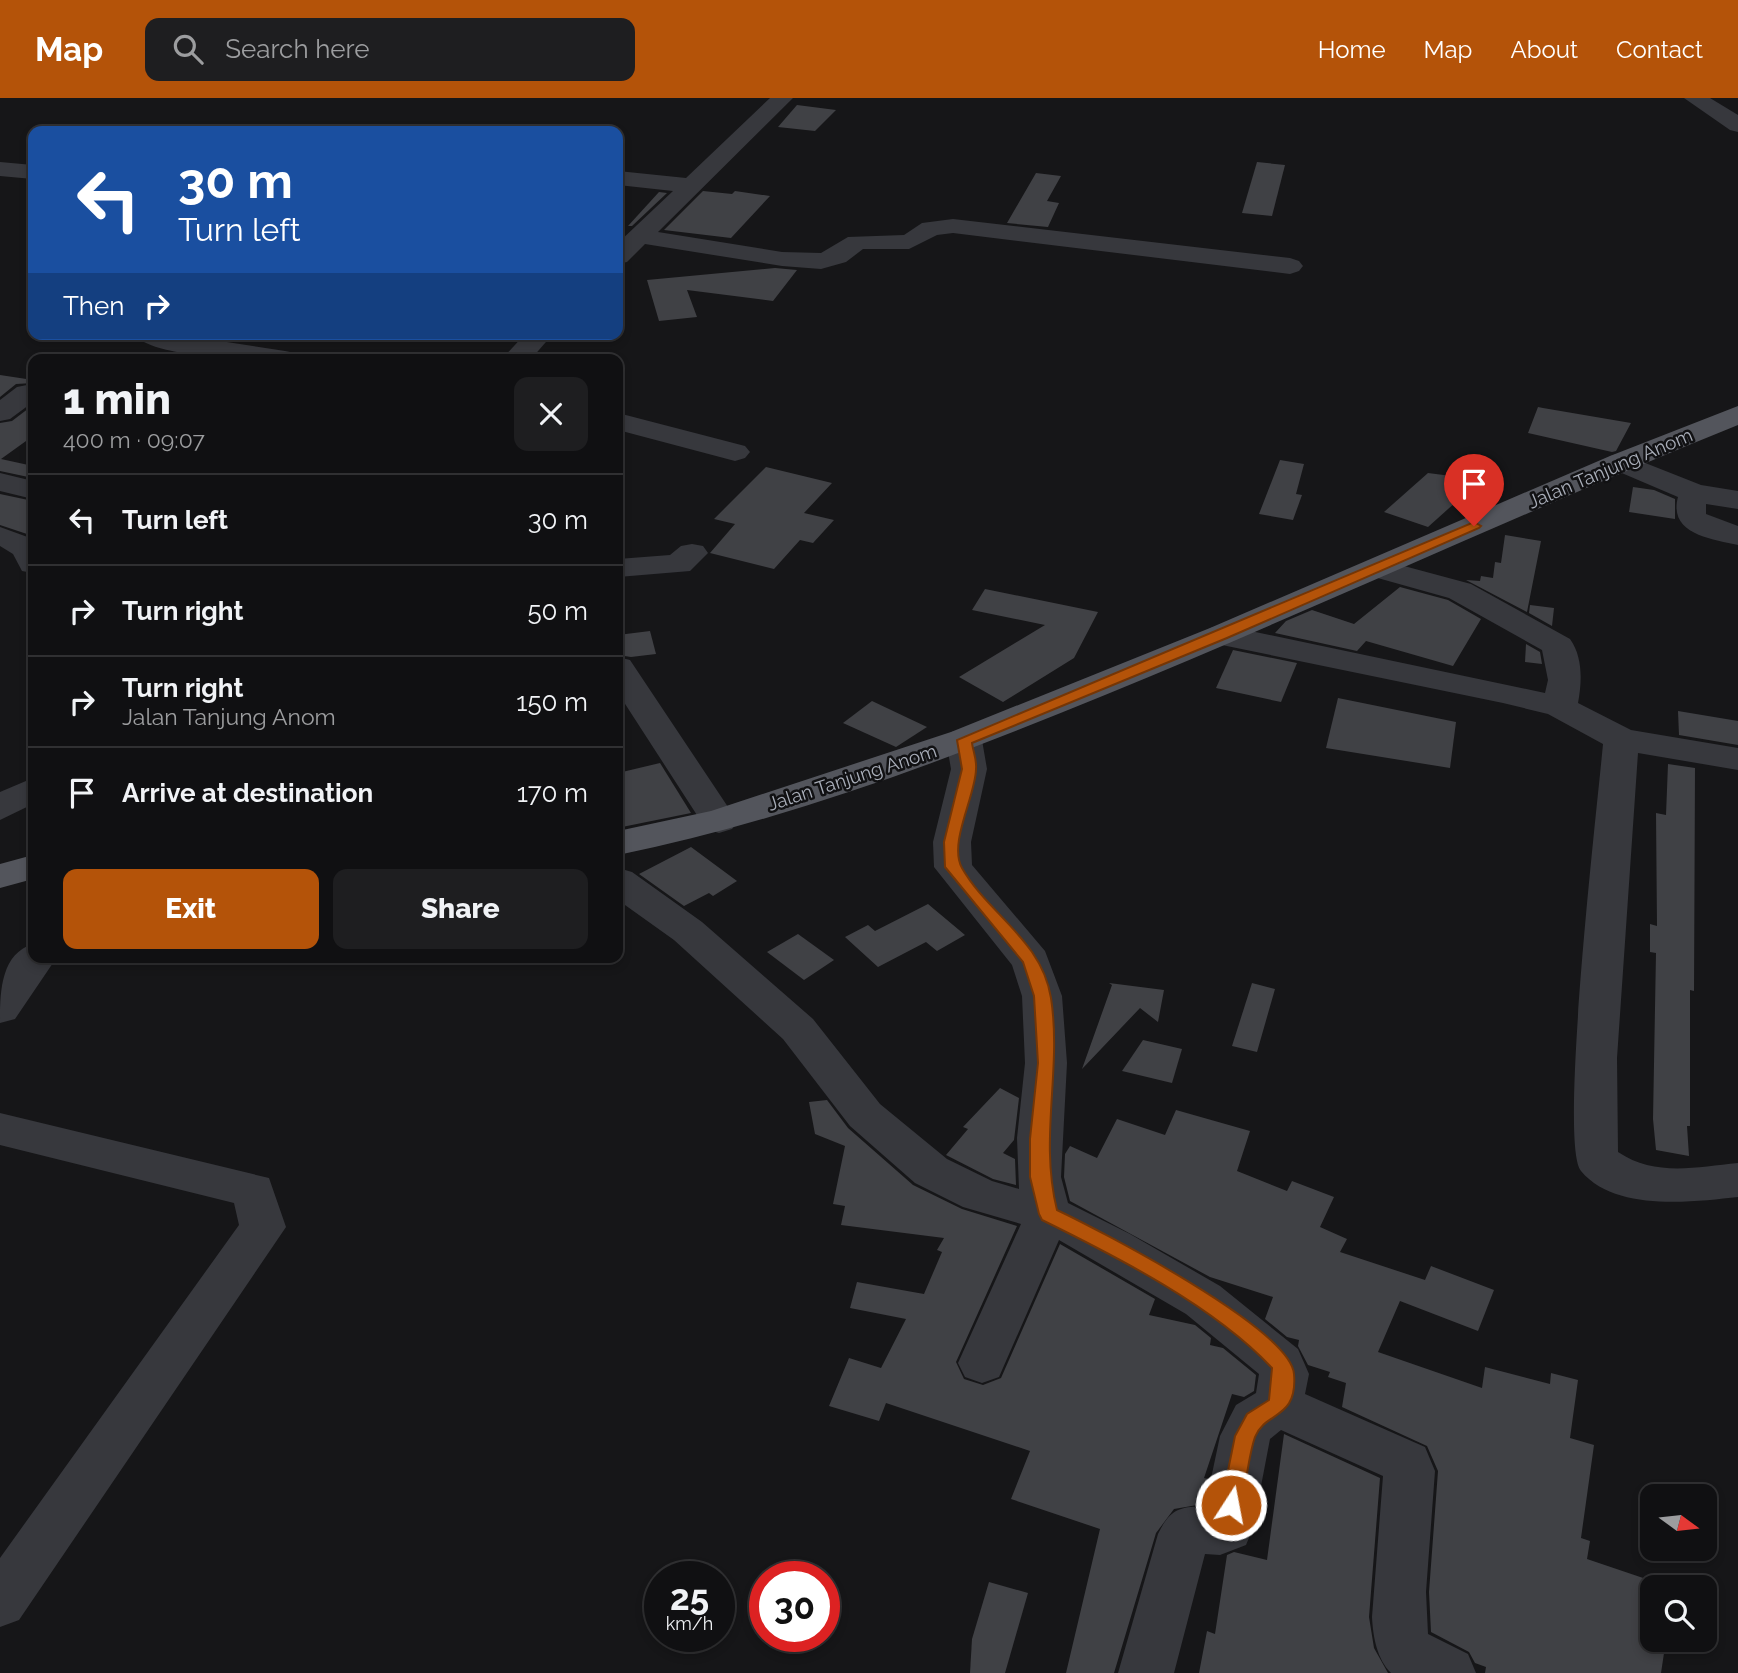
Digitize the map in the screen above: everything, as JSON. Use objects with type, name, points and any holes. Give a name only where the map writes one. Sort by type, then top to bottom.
[{"type":"main road","name":"Jalan Tanjung Anom","points":[[623,842],[719,821],[964,740],[1222,635],[1620,461],[1738,415]]},
{"type":"main road","points":[[0,876],[28,868]]},
{"type":"street","points":[[623,252],[782,98]]},
{"type":"street","points":[[1695,98],[1738,125]]},
{"type":"street","points":[[0,169],[28,172]]},
{"type":"street","points":[[623,179],[691,186]]},
{"type":"street","points":[[623,224],[644,231],[769,257],[821,261],[834,259],[857,242],[909,242],[931,228],[953,226],[1290,266]]},
{"type":"street","points":[[163,340],[252,354]]},
{"type":"street","points":[[520,354],[534,340]]},
{"type":"street","points":[[0,413],[27,393]]},
{"type":"street","points":[[623,422],[735,452]]},
{"type":"street","points":[[1620,461],[1694,493],[1738,499]]},
{"type":"street","points":[[0,482],[28,489]]},
{"type":"street","points":[[1694,493],[1690,508],[1692,518],[1706,527],[1738,536]]},
{"type":"street","points":[[0,536],[28,547]]},
{"type":"street","points":[[623,568],[679,564],[692,553]]},
{"type":"street","points":[[1378,568],[1460,591],[1532,629],[1558,646],[1565,680],[1560,707]]},
{"type":"street","points":[[1222,635],[1560,707],[1621,739],[1738,759]]},
{"type":"street","points":[[623,675],[719,821]]},
{"type":"street","points":[[1621,739],[1596,1058],[1594,1133],[1597,1160],[1611,1171],[1654,1188],[1738,1180]]},
{"type":"street","points":[[964,740],[969,769],[952,842],[953,867],[1031,961],[1042,996],[1046,1063],[1039,1139],[1039,1177],[1048,1214],[982,1363]]},
{"type":"street","points":[[0,808],[28,792]]},
{"type":"street","points":[[623,885],[688,931],[798,1029],[865,1115],[931,1171],[979,1195],[1048,1214],[1114,1247],[1192,1293],[1269,1350],[1281,1363],[1284,1374],[1279,1405],[1254,1420],[1245,1436],[1227,1528],[1220,1532],[1190,1529],[1184,1534],[1146,1673]]},
{"type":"street","points":[[0,1009],[33,963]]},
{"type":"street","points":[[0,1129],[253,1190],[262,1227],[0,1602]]},
{"type":"street","points":[[1279,1405],[1335,1433],[1407,1463],[1409,1471],[1399,1613],[1401,1641],[1406,1650],[1448,1673]]},
{"type":"building","points":[[797,105],[836,110],[815,131],[778,127]]},
{"type":"building","points":[[1257,162],[1285,165],[1272,216],[1242,213]]},
{"type":"building","points":[[1036,173],[1061,176],[1047,201],[1059,203],[1048,227],[1007,223]]},
{"type":"building","points":[[703,191],[732,194],[735,191],[770,196],[731,238],[664,230]]},
{"type":"building","points":[[659,192],[667,193],[632,226],[628,226]]},
{"type":"building","points":[[775,268],[797,270],[773,301],[687,290],[697,317],[659,321],[647,280]]},
{"type":"building","points":[[0,375],[28,379],[28,383],[16,384],[0,397]]},
{"type":"building","points":[[1538,407],[1631,423],[1616,451],[1612,452],[1528,433]]},
{"type":"building","points":[[28,409],[28,440],[1,459],[28,465],[28,477],[0,471],[0,423],[12,421]]},
{"type":"building","points":[[1280,460],[1304,464],[1296,494],[1302,495],[1293,520],[1259,514]]},
{"type":"building","points":[[766,467],[832,483],[804,513],[834,520],[813,543],[800,540],[774,569],[710,553],[735,524],[714,519]]},
{"type":"building","points":[[1428,473],[1459,477],[1457,501],[1428,527],[1384,512]]},
{"type":"building","points":[[1633,487],[1654,490],[1675,499],[1675,519],[1629,512]]},
{"type":"building","points":[[0,494],[28,500],[27,534],[0,525]]},
{"type":"building","points":[[1505,535],[1541,541],[1527,612],[1466,580],[1480,581],[1481,576],[1493,578],[1495,562],[1501,563]]},
{"type":"building","points":[[1400,587],[1448,600],[1481,619],[1453,666],[1366,641],[1357,651],[1275,633],[1286,621],[1312,610],[1354,624]]},
{"type":"building","points":[[985,589],[1098,612],[1074,658],[1003,702],[959,677],[1045,625],[972,610]]},
{"type":"building","points":[[1530,605],[1554,608],[1552,626],[1529,613]]},
{"type":"building","points":[[650,631],[656,654],[623,656],[623,634]]},
{"type":"building","points":[[1526,644],[1540,652],[1542,664],[1525,662]]},
{"type":"building","points":[[1233,650],[1297,663],[1281,702],[1216,688]]},
{"type":"building","points":[[1338,698],[1456,722],[1450,768],[1326,748]]},
{"type":"building","points":[[872,701],[927,727],[896,747],[843,723]]},
{"type":"building","points":[[1678,711],[1738,721],[1738,745],[1679,735]]},
{"type":"building","points":[[660,763],[691,813],[623,827],[623,772]]},
{"type":"building","points":[[1668,764],[1695,768],[1694,991],[1690,990],[1690,1126],[1687,1126],[1689,1156],[1656,1150],[1653,1119],[1656,953],[1650,952],[1650,924],[1657,926],[1656,813],[1666,815]]},
{"type":"building","points":[[691,847],[737,881],[713,896],[709,893],[684,906],[639,874]]},
{"type":"building","points":[[928,904],[965,935],[937,951],[926,942],[878,967],[845,937],[868,925],[875,931]]},
{"type":"building","points":[[798,934],[834,960],[804,980],[767,952]]},
{"type":"building","points":[[1109,983],[1164,990],[1158,1022],[1140,1008],[1082,1069],[1112,985]]},
{"type":"building","points":[[1252,983],[1275,989],[1257,1052],[1232,1046]]},
{"type":"building","points":[[1143,1040],[1182,1049],[1172,1083],[1122,1071]]},
{"type":"building","points":[[1000,1088],[1019,1098],[1014,1140],[1003,1153],[1015,1159],[1016,1185],[993,1179],[946,1155],[968,1129],[963,1127]]},
{"type":"building","points":[[827,1100],[848,1128],[913,1185],[962,1209],[1017,1226],[956,1362],[964,1379],[983,1385],[1001,1378],[1060,1244],[1155,1299],[1149,1315],[1195,1325],[1211,1338],[1210,1345],[1223,1348],[1256,1375],[1254,1391],[1244,1397],[1232,1394],[1204,1478],[1208,1479],[1203,1504],[1174,1509],[1156,1533],[1114,1673],[1066,1673],[1100,1529],[1011,1499],[1030,1451],[886,1403],[879,1421],[829,1406],[849,1358],[881,1368],[906,1319],[850,1308],[857,1282],[924,1294],[942,1252],[937,1250],[944,1238],[841,1225],[845,1206],[833,1204],[845,1146],[815,1134],[809,1102]]},
{"type":"building","points":[[1176,1110],[1250,1131],[1237,1171],[1287,1191],[1292,1181],[1334,1197],[1320,1227],[1347,1239],[1340,1252],[1425,1280],[1431,1266],[1494,1290],[1478,1331],[1400,1301],[1378,1352],[1482,1388],[1485,1367],[1550,1384],[1551,1373],[1578,1380],[1570,1438],[1594,1445],[1581,1538],[1590,1541],[1587,1559],[1640,1577],[1640,1652],[1664,1652],[1661,1673],[1485,1673],[1486,1667],[1475,1663],[1469,1652],[1431,1632],[1429,1592],[1438,1471],[1427,1446],[1342,1407],[1346,1383],[1328,1377],[1330,1372],[1308,1365],[1298,1346],[1299,1340],[1287,1337],[1265,1319],[1273,1297],[1210,1277],[1070,1201],[1064,1177],[1065,1154],[1070,1146],[1097,1158],[1117,1119],[1165,1135]]},
{"type":"building","points":[[1284,1434],[1380,1478],[1369,1617],[1374,1648],[1388,1673],[1199,1673],[1207,1631],[1215,1634],[1227,1555],[1234,1552],[1267,1560]]},
{"type":"building","points":[[989,1582],[1028,1593],[1005,1673],[970,1673],[972,1639]]},
{"type":"route","points":[[1231,1505],[1245,1436],[1254,1420],[1279,1405],[1284,1374],[1281,1363],[1269,1350],[1203,1300],[1114,1247],[1048,1214],[1039,1177],[1039,1139],[1046,1063],[1042,996],[1031,961],[953,867],[952,842],[956,816],[969,769],[964,740],[1222,635],[1474,526]]}]
